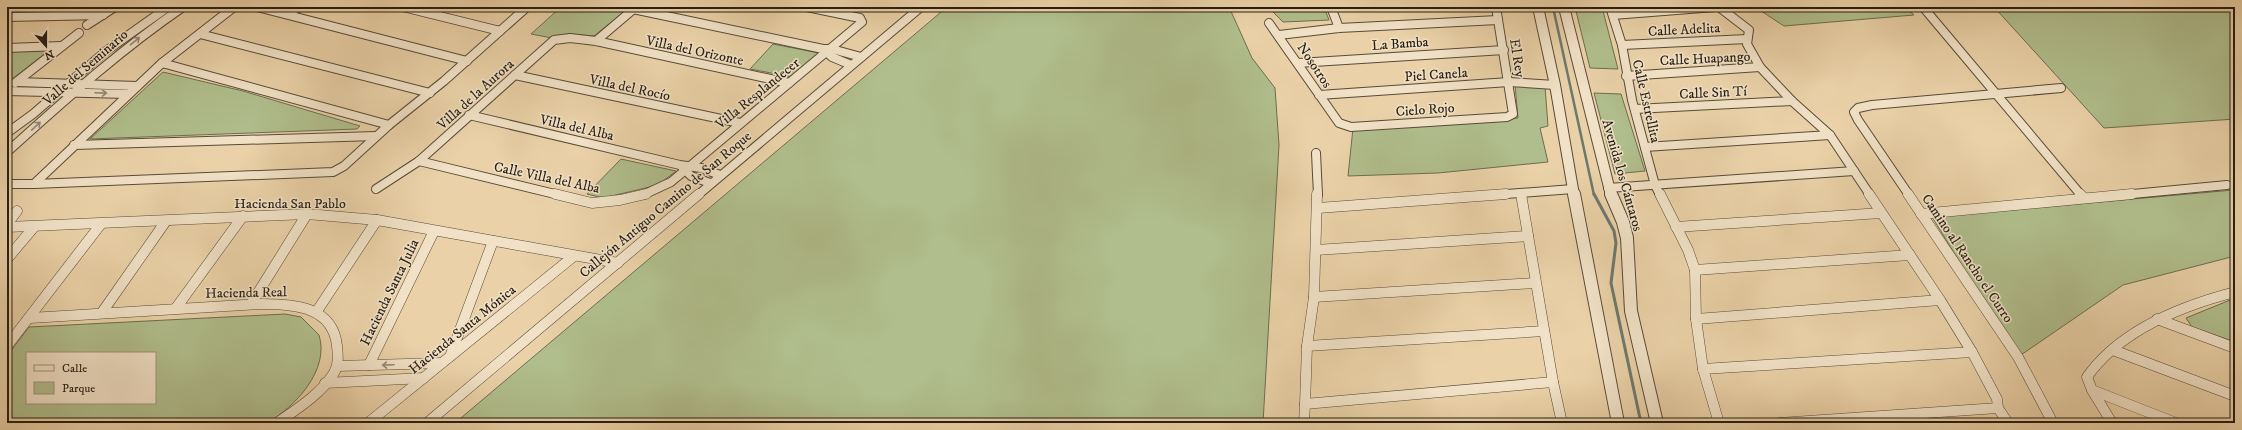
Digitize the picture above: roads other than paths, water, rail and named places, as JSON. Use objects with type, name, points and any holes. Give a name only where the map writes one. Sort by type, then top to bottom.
[{"type":"street","points":[[87,26],[115,7]]},
{"type":"street","name":"Valle del Seminario","points":[[7,133],[106,52],[168,7]]},
{"type":"street","name":"Valle del Seminario","points":[[7,152],[73,92],[138,38],[183,7]]},
{"type":"street","points":[[34,184],[162,63],[234,7]]},
{"type":"street","points":[[257,7],[467,61]]},
{"type":"street","points":[[288,14],[299,7]]},
{"type":"street","points":[[403,7],[500,31]]},
{"type":"street","points":[[7,184],[333,172],[344,166],[376,136],[430,93],[527,7]]},
{"type":"street","name":"Villa Resplandecer","points":[[668,184],[684,167],[740,123],[862,22],[860,18],[807,7]]},
{"type":"street","name":"Callejón Antiguo Camino de San Roque","points":[[427,423],[618,263],[710,183],[921,7]]},
{"type":"street","points":[[1331,7],[1339,28]]},
{"type":"street","name":"El Rey","points":[[1496,7],[1513,114]]},
{"type":"street","points":[[1538,7],[1555,85],[1573,189],[1618,423]]},
{"type":"street","name":"Avenida los Cántaros","points":[[1564,7],[1608,188],[1623,222],[1627,238],[1631,311],[1657,423]]},
{"type":"street","points":[[1611,11],[1715,7]]},
{"type":"street","points":[[1719,7],[1747,27],[1749,30],[1747,39],[1750,51],[1760,67],[1792,101],[1814,119],[1830,135],[1940,300],[1972,352],[1997,400],[1998,408],[2008,423]]},
{"type":"street","points":[[1923,7],[1997,94],[2032,139],[2083,197]]},
{"type":"street","points":[[596,41],[634,8],[861,57]]},
{"type":"street","name":"Calle Estrellita","points":[[1611,11],[1622,45],[1626,76],[1655,185],[1695,270]]},
{"type":"street","points":[[7,17],[103,15]]},
{"type":"street","points":[[1279,35],[1339,28],[1498,20]]},
{"type":"street","name":"Nosotros","points":[[1269,23],[1279,35],[1339,123]]},
{"type":"street","points":[[7,90],[79,33]]},
{"type":"street","points":[[200,34],[430,93]]},
{"type":"street","name":"Villa de la Aurora","points":[[376,189],[419,161],[554,40],[566,37],[596,41]]},
{"type":"street","name":"Calle Adelita","points":[[1622,45],[1747,39]]},
{"type":"street","name":"Villa del Orizonte","points":[[596,41],[789,83]]},
{"type":"street","points":[[7,48],[61,46]]},
{"type":"street","points":[[827,50],[852,65]]},
{"type":"street","name":"La Bamba","points":[[1298,63],[1504,50]]},
{"type":"street","points":[[162,63],[389,125]]},
{"type":"street","name":"Calle Huapango","points":[[1626,76],[1760,67]]},
{"type":"street","name":"Villa del Rocío","points":[[515,75],[740,123]]},
{"type":"street","points":[[17,82],[137,86]]},
{"type":"street","name":"Piel Canela","points":[[1319,95],[1509,82],[1555,85]]},
{"type":"street","points":[[1997,94],[2061,88]]},
{"type":"street","points":[[7,90],[128,94]]},
{"type":"street","name":"Camino al Rancho el Curro","points":[[1997,94],[1872,105],[1858,108],[1854,112],[2018,357],[2053,423]]},
{"type":"street","name":"Calle Sin Tí","points":[[1635,109],[1792,101]]},
{"type":"street","name":"Cielo Rojo","points":[[1339,123],[1350,127],[1507,117],[1513,114]]},
{"type":"street","name":"Villa del Alba","points":[[469,115],[720,175]]},
{"type":"street","points":[[1645,147],[1830,135]]},
{"type":"street","points":[[74,146],[376,136]]},
{"type":"street","points":[[1304,423],[1307,346],[1314,297],[1318,208],[1316,153]]},
{"type":"street","name":"Calle Villa del Alba","points":[[419,161],[592,203],[612,201],[647,192],[668,184]]},
{"type":"street","name":"Villa del Alba","points":[[684,167],[710,183]]},
{"type":"street","points":[[1608,188],[1854,171]]},
{"type":"street","points":[[1921,214],[2083,197],[2227,185]]},
{"type":"street","points":[[1318,208],[1573,189]]},
{"type":"street","points":[[1521,193],[1535,282],[1562,423]]},
{"type":"street","points":[[7,224],[17,211]]},
{"type":"street","points":[[1676,227],[1881,213]]},
{"type":"street","points":[[251,304],[307,214]]},
{"type":"street","name":"Hacienda San Pablo","points":[[7,227],[166,222],[243,216],[307,214],[377,220],[618,263]]},
{"type":"street","points":[[176,308],[243,216]]},
{"type":"street","points":[[277,423],[292,413],[326,383],[338,366],[336,337],[333,327],[317,311],[377,220]]},
{"type":"street","points":[[103,311],[166,222]]},
{"type":"street","points":[[7,346],[101,224]]},
{"type":"street","points":[[7,259],[34,226]]},
{"type":"street","name":"Hacienda Santa Julia","points":[[369,365],[434,231]]},
{"type":"street","points":[[1316,250],[1528,236]]},
{"type":"street","points":[[451,355],[494,241]]},
{"type":"street","points":[[1719,423],[1703,369],[1696,319],[1695,270],[1910,255]]},
{"type":"street","name":"Hacienda Santa Mónica","points":[[368,423],[574,256]]},
{"type":"street","points":[[1314,297],[1535,282]]},
{"type":"street","points":[[2112,423],[2092,390],[2087,377],[2092,367],[2112,350],[2157,319],[2194,304],[2235,292]]},
{"type":"street","points":[[1696,319],[1940,300]]},
{"type":"street","name":"Hacienda Real","points":[[30,318],[103,311],[251,304],[285,304],[317,311]]},
{"type":"street","points":[[2157,319],[2235,348]]},
{"type":"street","points":[[1307,346],[1544,331]]},
{"type":"street","points":[[2112,350],[2235,396]]},
{"type":"street","points":[[1703,369],[1972,352]]},
{"type":"street","points":[[338,366],[441,363]]},
{"type":"street","points":[[326,383],[424,378]]},
{"type":"street","points":[[1305,404],[1553,382]]},
{"type":"street","points":[[2092,390],[2176,423]]},
{"type":"street","points":[[1779,423],[1998,408]]},
{"type":"waterway","points":[[1553,7],[1594,195]]},
{"type":"waterway","points":[[1594,194],[1614,231],[1616,243],[1611,283],[1641,423]]}]
